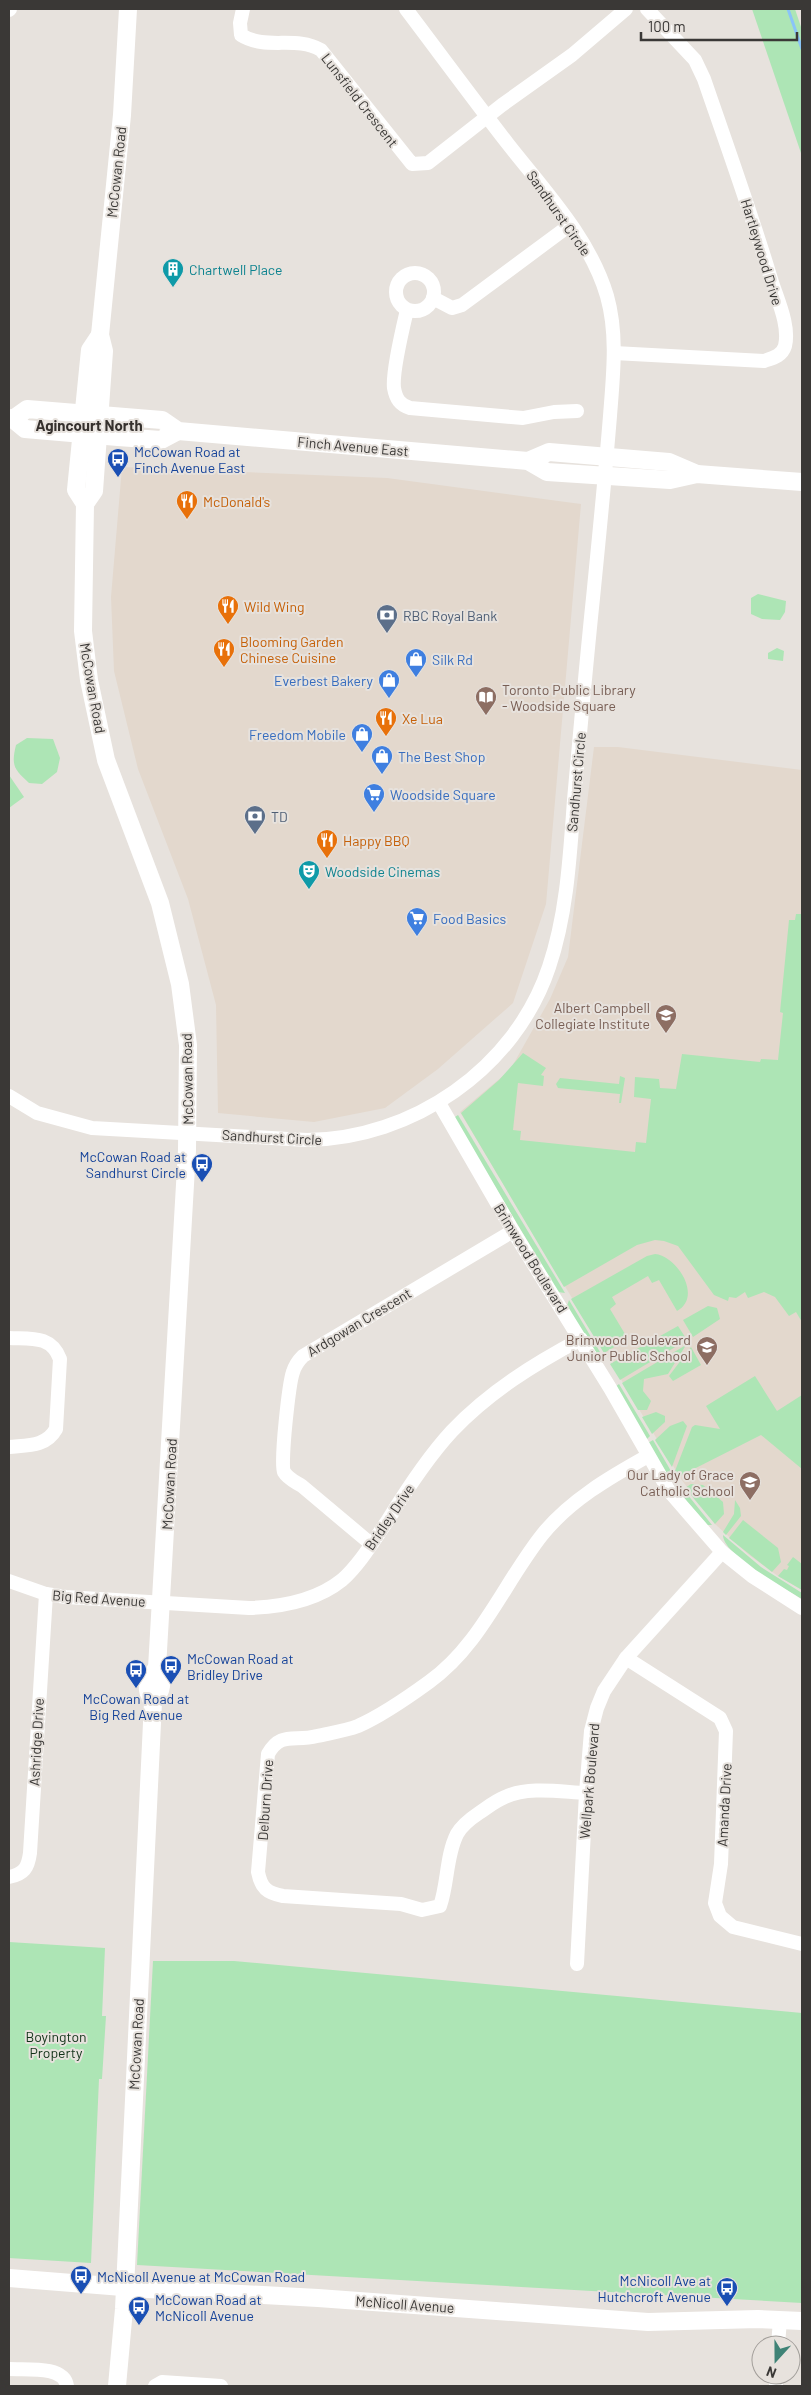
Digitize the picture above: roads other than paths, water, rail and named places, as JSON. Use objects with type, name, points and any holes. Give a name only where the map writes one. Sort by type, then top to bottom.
[{"type":"main road","name":"McCowan Road","points":[[117,2386],[125,2287],[152,1702],[147,1694],[148,1678],[157,1668],[188,1134],[188,1045],[180,984],[160,903],[106,760],[89,680],[82,612],[85,504],[94,491],[90,435],[92,415],[90,350],[100,335],[122,116],[128,9]]},
{"type":"main road","name":"Finch Avenue East","points":[[178,431],[161,440],[90,435],[26,429],[11,419],[27,409],[162,420],[178,431],[528,461],[548,472],[670,480],[696,474],[802,482]]},
{"type":"main road","name":"Finch Avenue East","points":[[528,461],[549,452],[669,462],[696,474]]},
{"type":"main road","name":"McNicoll Avenue","points":[[9,2278],[648,2322],[780,2320],[802,2322]]},
{"type":"street","name":"Lunsfield Crescent","points":[[243,9],[240,23],[241,35],[253,43],[299,43],[312,45],[321,50],[412,164],[428,163],[487,117]]},
{"type":"street","name":"Sandhurst Circle","points":[[9,1096],[37,1113],[92,1128],[330,1140],[375,1130],[400,1122],[439,1103],[452,1095],[488,1063],[512,1037],[540,989],[549,968],[559,931],[571,841],[607,457],[614,353],[612,316],[607,295],[588,252],[570,225],[406,9]]},
{"type":"street","points":[[487,117],[572,55],[626,9]]},
{"type":"street","name":"Hartleywood Drive","points":[[614,353],[764,361],[776,357],[784,349],[786,337],[758,234],[704,79],[695,60],[646,9]]},
{"type":"street","points":[[433,298],[452,308],[462,305],[570,225]]},
{"type":"street","points":[[419,273],[430,280],[434,292],[433,298],[430,304],[419,310],[407,310],[399,303],[395,293],[397,283],[406,274],[419,273]]},
{"type":"street","points":[[407,310],[394,387],[398,401],[403,406],[523,418],[554,412],[577,411]]},
{"type":"street","name":"Brimwood Boulevard","points":[[439,1103],[513,1231],[581,1339],[669,1491],[722,1552],[752,1576],[802,1608]]},
{"type":"street","name":"Ardgowan Crescent","points":[[371,1544],[302,1486],[291,1480],[284,1472],[282,1461],[285,1448],[290,1388],[296,1363],[303,1356],[513,1231]]},
{"type":"street","points":[[9,1338],[37,1339],[48,1342],[56,1349],[60,1360],[56,1429],[51,1437],[42,1443],[9,1447]]},
{"type":"street","name":"Bridley Drive","points":[[161,1603],[249,1608],[278,1607],[306,1599],[342,1580],[371,1544],[429,1459],[454,1430],[504,1385],[531,1367],[581,1339]]},
{"type":"street","name":"Delburn Drive","points":[[586,1793],[549,1791],[520,1793],[506,1796],[474,1816],[457,1835],[451,1856],[446,1890],[440,1906],[432,1909],[422,1910],[401,1904],[269,1894],[260,1883],[258,1872],[268,1754],[274,1742],[284,1739],[307,1739],[357,1726],[398,1704],[433,1680],[464,1649],[531,1549],[559,1517],[593,1489],[648,1456]]},
{"type":"street","name":"Wellpark Boulevard","points":[[577,1964],[586,1793],[591,1731],[597,1708],[604,1691],[626,1658],[722,1552]]},
{"type":"street","name":"Big Red Avenue","points":[[9,1581],[46,1594],[161,1603]]},
{"type":"street","name":"Ashridge Drive","points":[[9,1877],[19,1875],[26,1869],[30,1853],[46,1594]]},
{"type":"street","name":"Amanda Drive","points":[[626,1658],[720,1718],[726,1731],[721,1864],[715,1903],[720,1916],[732,1927],[802,1944]]},
{"type":"street","points":[[779,2335],[780,2320]]},
{"type":"street","points":[[9,2369],[57,2372],[66,2380],[67,2386]]},
{"type":"street","points":[[155,2386],[162,2382],[221,2386]]},
{"type":"waterway","points":[[788,9],[802,49]]},
{"type":"place","name":"Chartwell Place","points":[[173,288]]},
{"type":"place","name":"McCowan Road at Finch Avenue East","points":[[118,478]]},
{"type":"place","name":"McDonald's","points":[[187,520]]},
{"type":"place","name":"Wild Wing","points":[[228,625]]},
{"type":"place","name":"RBC Royal Bank","points":[[387,634]]},
{"type":"place","name":"Blooming Garden Chinese Cuisine","points":[[224,668]]},
{"type":"place","name":"Silk Rd","points":[[416,678]]},
{"type":"place","name":"Everbest Bakery","points":[[389,699]]},
{"type":"place","name":"Toronto Public Library - Woodside Square","points":[[486,716]]},
{"type":"place","name":"Xe Lua","points":[[386,737]]},
{"type":"place","name":"Freedom Mobile","points":[[362,753]]},
{"type":"place","name":"The Best Shop","points":[[382,775]]},
{"type":"place","name":"Woodside Square","points":[[374,813]]},
{"type":"place","name":"TD","points":[[255,835]]},
{"type":"place","name":"Happy BBQ","points":[[327,859]]},
{"type":"place","name":"Woodside Cinemas","points":[[309,890]]},
{"type":"place","name":"Food Basics","points":[[417,937]]},
{"type":"place","name":"Albert Campbell Collegiate Institute","points":[[666,1034]]},
{"type":"place","name":"McCowan Road at Sandhurst Circle","points":[[202,1183]]},
{"type":"place","name":"Brimwood Boulevard Junior Public School","points":[[707,1366]]},
{"type":"place","name":"Our Lady of Grace Catholic School","points":[[750,1501]]},
{"type":"place","name":"McCowan Road at Bridley Drive","points":[[171,1685]]},
{"type":"place","name":"McCowan Road at Big Red Avenue","points":[[136,1689]]},
{"type":"place","name":"McNicoll Avenue at McCowan Road","points":[[81,2295]]},
{"type":"place","name":"McNicoll Ave at Hutchcroft Avenue","points":[[727,2307]]},
{"type":"place","name":"McCowan Road at McNicoll Avenue","points":[[139,2326]]},
{"type":"district","name":"Agincourt North","points":[[89,425]]},
{"type":"park label","name":"Boyington Property","points":[[56,2044]]}]
